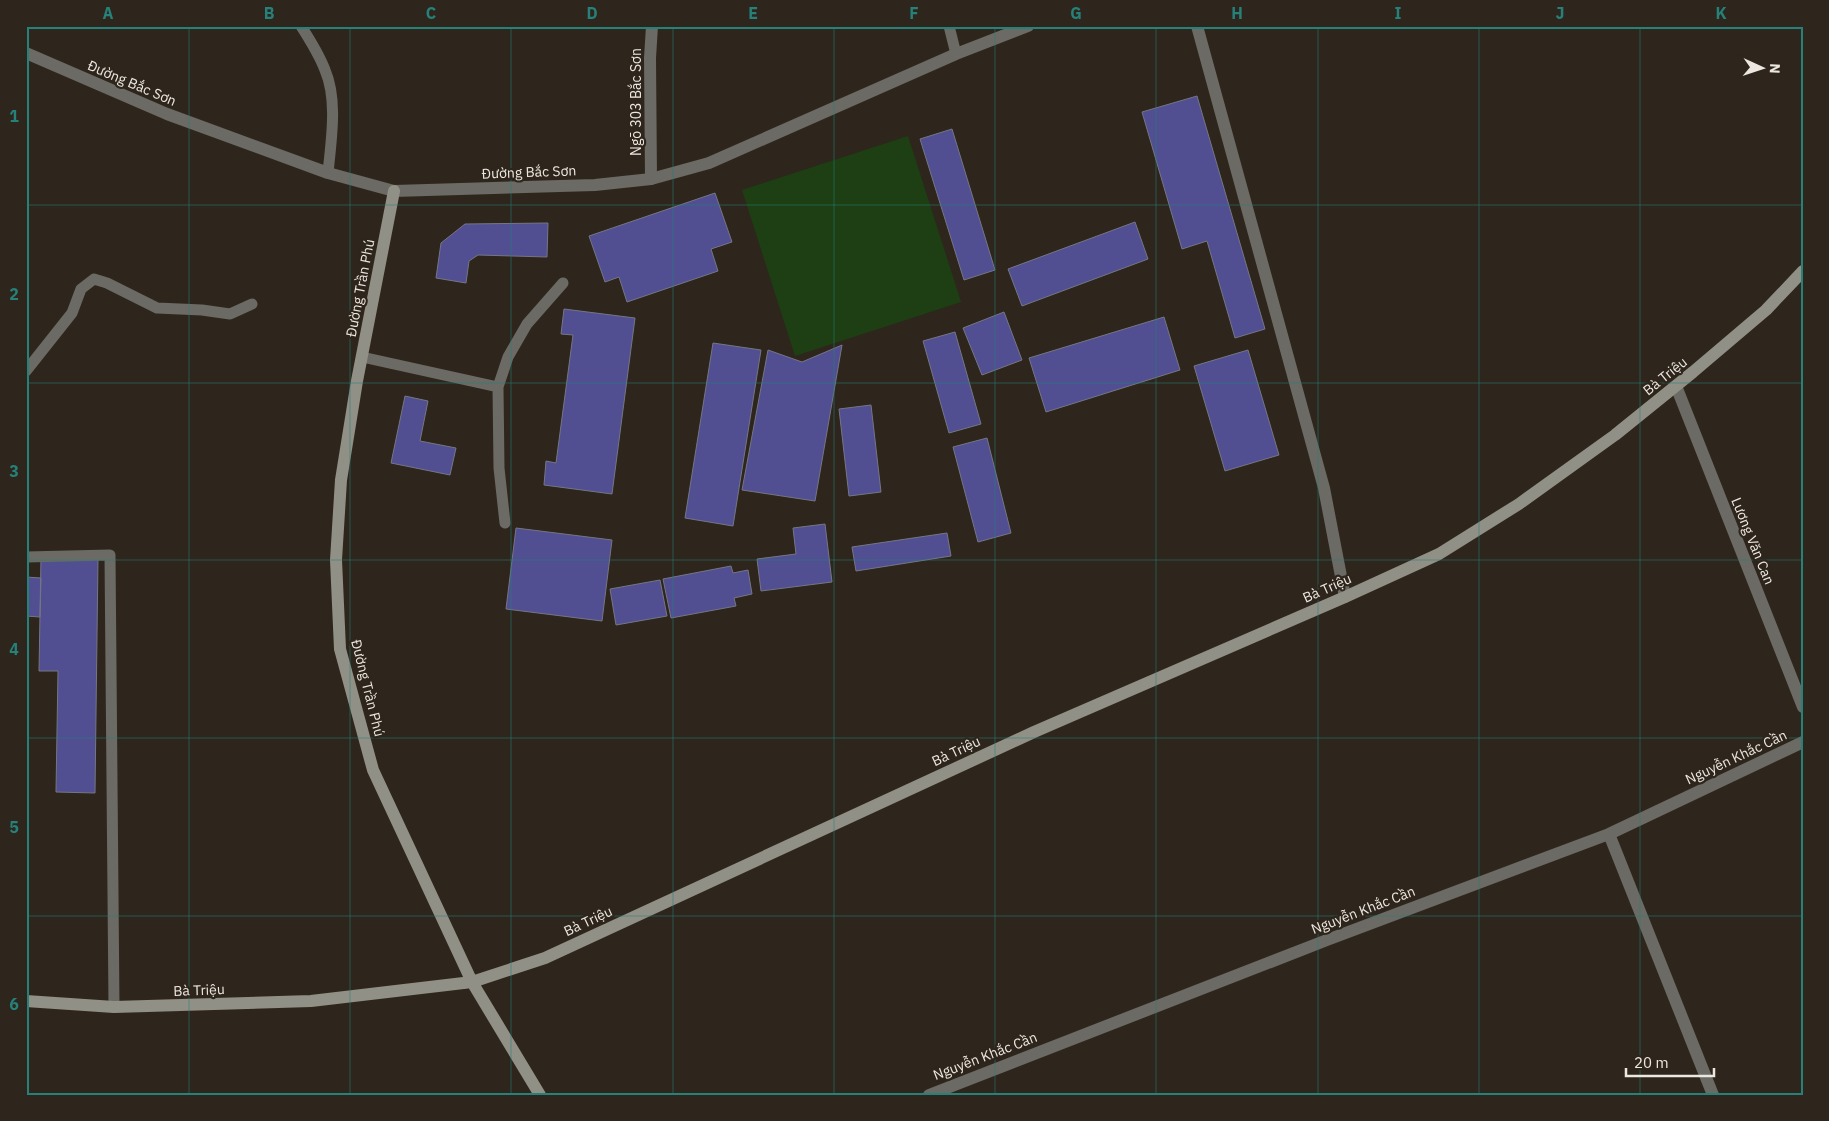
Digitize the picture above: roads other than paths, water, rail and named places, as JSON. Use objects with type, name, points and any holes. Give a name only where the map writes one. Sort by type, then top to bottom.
[{"type":"main road","name":"Đường Trần Phú","points":[[394,191],[362,357],[340,490],[336,560],[340,649],[373,770],[472,982],[540,1095]]},
{"type":"main road","name":"Bà Triệu","points":[[26,1001],[114,1007],[311,1001],[472,982],[545,958],[1034,732],[1345,597],[1439,554],[1511,509],[1615,435],[1766,310],[1803,271]]},
{"type":"street","name":"Ngõ 303 Bắc Sơn","points":[[651,179],[650,58],[652,26]]},
{"type":"street","name":"Đường Bắc Sơn","points":[[26,53],[167,114],[328,173],[394,191],[595,185],[651,179],[709,163],[956,54],[1028,26]]},
{"type":"street","points":[[1197,26],[1324,488],[1345,597]]},
{"type":"street","name":"Lương Văn Can","points":[[1676,386],[1803,707]]},
{"type":"street","name":"Nguyễn Khắc Cần","points":[[929,1095],[1336,936],[1609,834],[1803,742]]},
{"type":"street","points":[[1609,834],[1713,1095]]},
{"type":"lane","points":[[300,26],[314,47],[326,72],[330,90],[333,119],[328,173]]},
{"type":"lane","points":[[949,26],[956,54]]},
{"type":"lane","points":[[26,371],[72,313],[81,289],[94,279],[107,282],[157,308],[202,310],[230,314],[252,304]]},
{"type":"lane","points":[[505,523],[499,468],[498,387],[508,356],[527,324],[563,283]]},
{"type":"lane","points":[[362,357],[498,387]]},
{"type":"lane","points":[[26,557],[110,554],[114,1007]]}]
